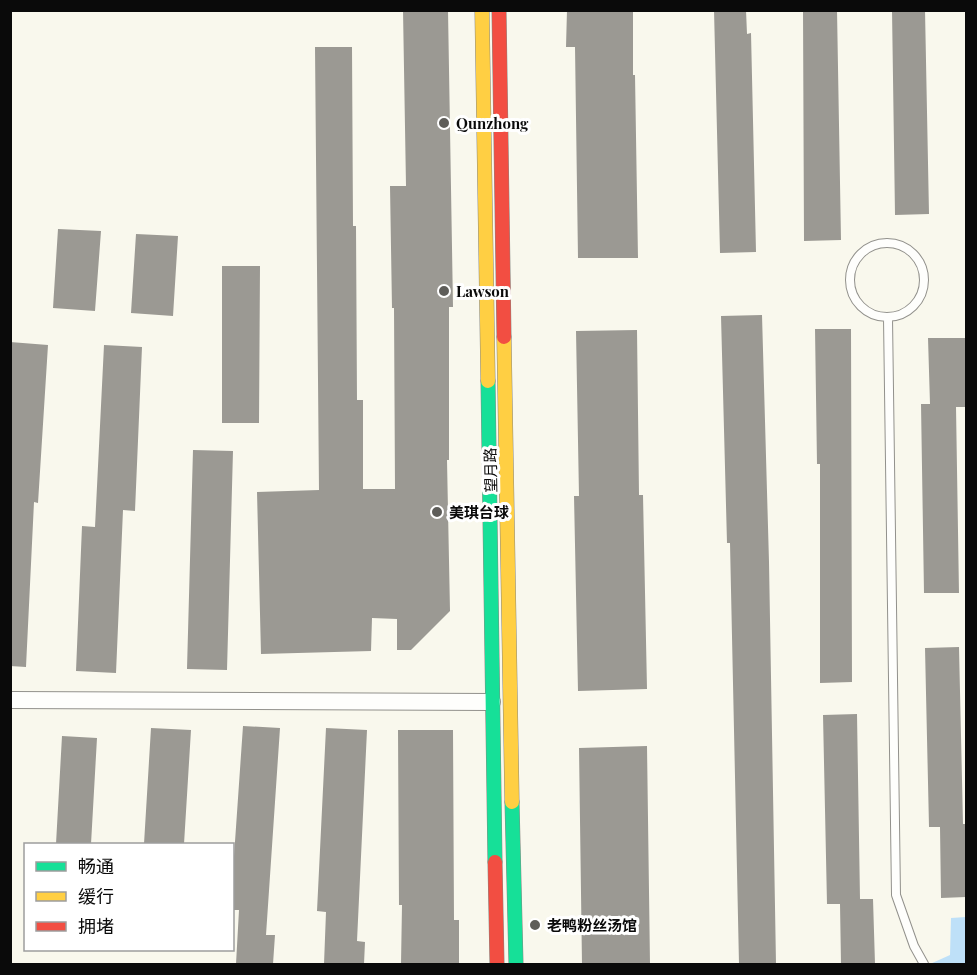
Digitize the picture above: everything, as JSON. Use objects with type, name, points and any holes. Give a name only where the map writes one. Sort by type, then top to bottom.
[{"type":"street","name":"望月路","points":[[482,10],[497,964]]},
{"type":"street","name":"望月路","points":[[499,10],[516,964]]},
{"type":"street","points":[[10,700],[492,702]]},
{"type":"lane","points":[[886,242],[905,247],[920,260],[925,279],[921,298],[914,306],[907,313],[888,318],[869,314],[855,300],[849,282],[854,262],[867,248],[886,242]]},
{"type":"lane","points":[[888,318],[896,895],[914,946],[924,964]]},
{"type":"water","points":[[966,917],[966,964],[930,964],[950,955],[951,918]]},
{"type":"building","points":[[403,10],[448,10],[453,307],[449,307],[449,460],[447,460],[450,611],[411,650],[397,650],[397,619],[372,618],[371,651],[261,654],[257,492],[319,490],[315,47],[352,47],[357,400],[363,400],[363,489],[395,489],[394,308],[392,308],[390,186],[406,186]]},
{"type":"building","points":[[567,10],[633,10],[638,258],[578,258],[575,47],[566,47]]},
{"type":"building","points":[[714,10],[746,10],[747,34],[751,33],[756,252],[720,253]]},
{"type":"building","points":[[803,10],[837,10],[841,240],[804,241]]},
{"type":"building","points":[[892,10],[925,10],[929,214],[895,215]]},
{"type":"building","points":[[58,229],[101,231],[95,311],[53,308]]},
{"type":"building","points":[[136,234],[178,236],[173,316],[131,313]]},
{"type":"building","points":[[222,266],[260,266],[259,423],[222,423]]},
{"type":"building","points":[[762,315],[776,964],[739,964],[730,543],[727,543],[721,316]]},
{"type":"building","points":[[815,329],[851,329],[852,682],[820,683],[820,464],[817,464]]},
{"type":"building","points":[[637,330],[639,495],[643,495],[647,689],[578,691],[574,496],[579,496],[576,331]]},
{"type":"building","points":[[928,338],[966,338],[966,407],[956,407],[959,593],[924,593],[921,404],[930,404]]},
{"type":"building","points":[[10,342],[48,345],[38,503],[34,502],[26,667],[10,666]]},
{"type":"building","points":[[104,345],[142,347],[135,511],[123,510],[116,673],[76,671],[82,526],[95,527]]},
{"type":"building","points":[[193,450],[233,451],[227,670],[187,669]]},
{"type":"building","points":[[959,647],[963,824],[966,824],[966,897],[941,898],[940,827],[929,827],[925,648]]},
{"type":"building","points":[[857,714],[860,899],[873,899],[875,964],[841,964],[840,904],[827,904],[823,715]]},
{"type":"building","points":[[243,726],[280,728],[266,935],[275,935],[273,964],[236,964],[239,910],[234,910],[234,856]]},
{"type":"building","points":[[151,728],[191,730],[184,843],[144,843]]},
{"type":"building","points":[[326,728],[367,730],[357,941],[365,942],[364,964],[324,964],[326,912],[317,911]]},
{"type":"building","points":[[398,730],[453,730],[454,920],[459,920],[459,964],[401,964]]},
{"type":"building","points":[[62,736],[97,738],[91,843],[56,843]]},
{"type":"building","points":[[647,746],[650,964],[582,964],[579,748]]},
{"type":"traffic: fast","points":[[488,381],[495,862]]},
{"type":"traffic: fast","points":[[512,802],[516,964]]},
{"type":"traffic: slow","points":[[482,10],[488,381]]},
{"type":"traffic: slow","points":[[504,337],[512,802]]},
{"type":"traffic: jam","points":[[499,10],[504,337]]},
{"type":"traffic: jam","points":[[495,862],[497,964]]},
{"type":"place","name":"Qunzhong","points":[[444,123]]},
{"type":"place","name":"Lawson","points":[[444,291]]},
{"type":"place","name":"美琪台球","points":[[437,512]]},
{"type":"place","name":"老鸭粉丝汤馆","points":[[535,925]]}]
